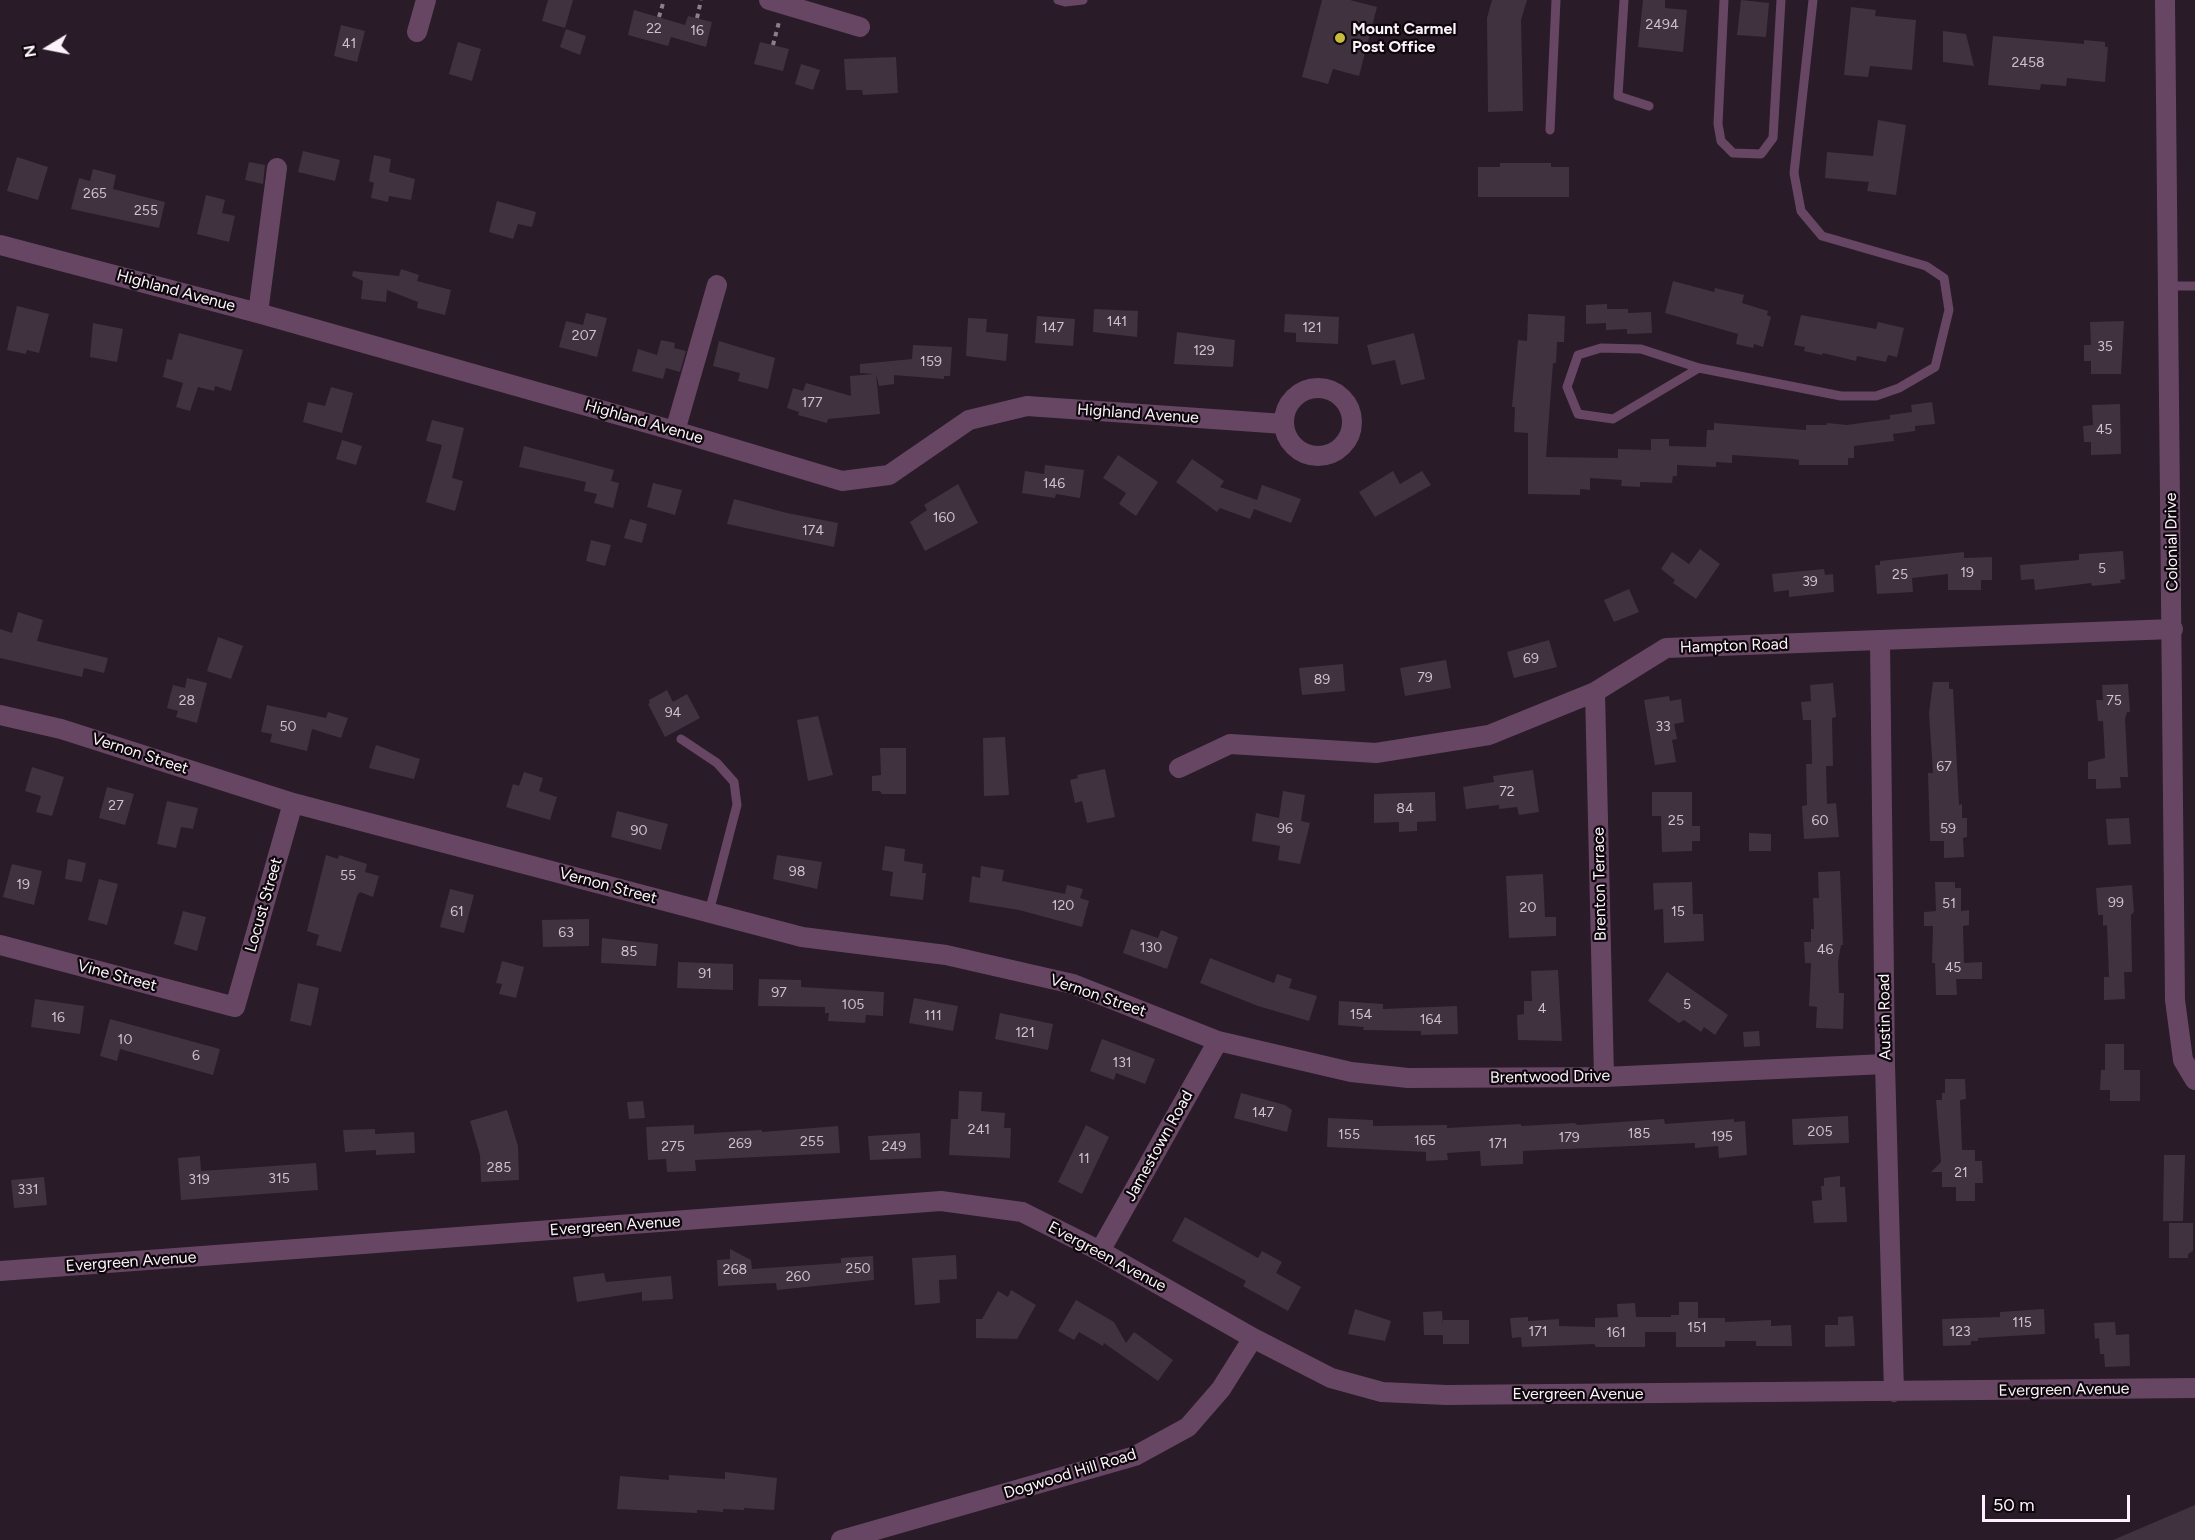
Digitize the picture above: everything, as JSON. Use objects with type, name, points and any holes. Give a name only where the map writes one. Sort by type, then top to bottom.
[{"type":"street","points":[[417,32],[426,0]]},
{"type":"street","points":[[770,0],[860,27]]},
{"type":"street","name":"Colonial Drive","points":[[2165,0],[2175,1000],[2183,1060],[2195,1080]]},
{"type":"street","points":[[258,313],[277,168]]},
{"type":"street","name":"Highland Avenue","points":[[0,245],[258,313],[675,431],[842,481],[889,475],[969,420],[1028,406],[1284,424]]},
{"type":"street","points":[[675,431],[717,285]]},
{"type":"street","name":"Hampton Road","points":[[1179,768],[1230,744],[1376,753],[1489,735],[1595,692],[1666,648],[2173,629]]},
{"type":"street","name":"Austin Road","points":[[1880,641],[1885,1065],[1894,1392]]},
{"type":"street","name":"Brenton Terrace","points":[[1595,692],[1604,1077]]},
{"type":"street","name":"Vernon Street","points":[[0,715],[61,729],[293,804],[802,937],[946,955],[1073,984],[1218,1041]]},
{"type":"street","name":"Locust Street","points":[[234,1007],[293,804]]},
{"type":"street","name":"Vine Street","points":[[0,945],[234,1007]]},
{"type":"street","name":"Brentwood Drive","points":[[1218,1041],[1351,1072],[1408,1078],[1604,1077],[1885,1065]]},
{"type":"street","name":"Jamestown Road","points":[[1100,1251],[1218,1041]]},
{"type":"street","name":"Evergreen Avenue","points":[[0,1271],[941,1201],[1022,1212],[1100,1251],[1253,1338],[1331,1378],[1382,1392],[1446,1395],[2195,1388]]},
{"type":"street","name":"Dogwood Hill Road","points":[[841,1540],[1135,1456],[1188,1428],[1221,1389],[1253,1338]]},
{"type":"lane","points":[[1058,0],[1065,2],[1083,0]]},
{"type":"lane","points":[[1550,130],[1556,0]]},
{"type":"lane","points":[[1624,0],[1618,96],[1649,106]]},
{"type":"lane","points":[[1724,0],[1718,124],[1721,141],[1732,153],[1761,154],[1773,138],[1781,0]]},
{"type":"lane","points":[[1699,368],[1613,419],[1578,414],[1567,387],[1578,355],[1601,348],[1641,350],[1699,368],[1841,396],[1876,396],[1899,388],[1935,367],[1949,310],[1944,278],[1926,266],[1822,236],[1801,211],[1794,173],[1813,0]]},
{"type":"lane","points":[[2169,286],[2195,286]]},
{"type":"lane","points":[[681,739],[717,763],[734,782],[737,805],[709,912]]},
{"type":"path","points":[[659,17],[664,0]]},
{"type":"path","points":[[697,18],[701,0]]},
{"type":"building","points":[[548,0],[573,0],[565,28],[542,21]]},
{"type":"building","name":"Mount Carmel Post Office","points":[[1322,0],[1350,0],[1377,7],[1359,76],[1333,69],[1328,84],[1302,77]]},
{"type":"building","points":[[1492,0],[1527,0],[1521,20],[1523,111],[1488,112],[1487,18]]},
{"type":"building","points":[[1643,0],[1665,0],[1665,8],[1687,10],[1683,52],[1638,47]]},
{"type":"building","points":[[1741,0],[1769,3],[1766,37],[1737,35]]},
{"type":"building","points":[[1851,7],[1876,10],[1875,16],[1916,20],[1912,70],[1870,66],[1868,77],[1844,75]]},
{"type":"building","points":[[634,10],[685,25],[688,16],[712,22],[706,47],[671,37],[668,46],[628,35]]},
{"type":"building","points":[[341,25],[365,31],[357,62],[334,56]]},
{"type":"building","points":[[566,29],[586,36],[580,55],[560,47]]},
{"type":"building","points":[[1943,31],[1966,34],[1974,66],[1943,62]]},
{"type":"building","points":[[1993,36],[2084,44],[2084,40],[2105,42],[2105,47],[2108,47],[2105,82],[2067,78],[2066,86],[2041,84],[2040,90],[1988,85]]},
{"type":"building","points":[[458,42],[481,49],[472,81],[449,74]]},
{"type":"building","points":[[760,42],[789,49],[783,71],[754,64]]},
{"type":"building","points":[[896,57],[898,93],[863,95],[862,90],[846,90],[844,59]]},
{"type":"building","points":[[801,64],[820,70],[813,90],[795,84]]},
{"type":"building","points":[[1878,120],[1906,125],[1896,195],[1867,191],[1869,182],[1825,178],[1827,152],[1873,156]]},
{"type":"building","points":[[303,151],[340,160],[335,181],[298,172]]},
{"type":"building","points":[[374,155],[391,159],[389,172],[415,179],[411,200],[389,196],[388,202],[371,198],[374,183],[369,181]]},
{"type":"building","points":[[17,157],[48,167],[38,200],[7,191]]},
{"type":"building","points":[[249,162],[265,165],[263,184],[245,180]]},
{"type":"building","points":[[1500,163],[1551,163],[1551,167],[1569,167],[1569,197],[1478,197],[1478,167],[1500,167]]},
{"type":"building","points":[[93,169],[116,175],[113,189],[165,202],[159,228],[71,209],[79,178],[90,181]]},
{"type":"building","points":[[206,195],[225,200],[222,213],[235,216],[229,242],[197,234]]},
{"type":"building","points":[[497,201],[536,212],[532,227],[518,224],[513,239],[489,232]]},
{"type":"building","points":[[401,269],[419,275],[417,281],[451,290],[445,315],[417,308],[418,302],[387,290],[386,302],[361,299],[363,281],[352,276],[353,271],[399,276]]},
{"type":"building","points":[[1673,281],[1714,292],[1715,288],[1744,295],[1742,303],[1768,311],[1767,315],[1771,317],[1763,347],[1754,344],[1753,348],[1736,344],[1738,334],[1665,313]]},
{"type":"building","points":[[1607,304],[1607,309],[1628,309],[1628,313],[1651,312],[1652,333],[1627,334],[1627,329],[1606,330],[1606,323],[1586,324],[1586,305]]},
{"type":"building","points":[[17,306],[49,314],[39,353],[27,350],[26,354],[7,350]]},
{"type":"building","points":[[1094,309],[1138,311],[1137,337],[1093,332]]},
{"type":"building","points":[[586,313],[607,318],[597,357],[559,347],[566,321],[583,325]]},
{"type":"building","points":[[1285,314],[1339,317],[1338,344],[1296,342],[1296,333],[1284,332]]},
{"type":"building","points":[[1528,314],[1565,316],[1564,342],[1557,342],[1556,363],[1553,363],[1546,457],[1618,458],[1618,449],[1651,450],[1651,439],[1669,439],[1669,446],[1706,447],[1707,430],[1714,430],[1714,423],[1806,430],[1806,425],[1827,425],[1827,423],[1847,425],[1890,419],[1890,415],[1912,412],[1911,405],[1932,402],[1935,424],[1915,426],[1915,431],[1893,434],[1894,441],[1854,446],[1854,458],[1848,458],[1848,465],[1799,465],[1799,460],[1794,459],[1732,455],[1732,463],[1716,462],[1716,467],[1677,465],[1677,476],[1673,476],[1672,483],[1640,482],[1640,487],[1621,486],[1622,480],[1590,478],[1590,490],[1580,489],[1580,495],[1528,494],[1528,433],[1514,432],[1515,407],[1512,407],[1518,340],[1527,341]]},
{"type":"building","points":[[1801,315],[1876,329],[1878,322],[1904,328],[1897,357],[1888,355],[1886,362],[1857,356],[1856,361],[1804,351],[1805,347],[1794,345]]},
{"type":"building","points":[[1037,316],[1075,319],[1073,346],[1035,343]]},
{"type":"building","points":[[968,318],[987,319],[986,332],[1008,334],[1006,361],[966,356]]},
{"type":"building","points":[[2124,321],[2121,374],[2091,374],[2091,361],[2084,361],[2084,345],[2091,345],[2090,322]]},
{"type":"building","points":[[93,323],[123,329],[117,362],[90,357]]},
{"type":"building","points":[[1177,332],[1235,340],[1233,367],[1174,364]]},
{"type":"building","points":[[179,333],[243,350],[231,391],[215,386],[214,391],[198,387],[190,411],[176,407],[183,383],[163,377],[167,359],[172,360]]},
{"type":"building","points":[[1414,333],[1425,379],[1401,385],[1395,360],[1372,365],[1367,345]]},
{"type":"building","points":[[661,340],[675,343],[674,348],[686,351],[680,372],[666,368],[663,379],[632,371],[638,349],[657,355]]},
{"type":"building","points":[[719,341],[775,358],[768,389],[738,381],[740,373],[713,366]]},
{"type":"building","points":[[913,345],[952,347],[950,376],[944,376],[944,379],[894,375],[894,384],[879,386],[876,374],[880,414],[828,419],[827,423],[798,415],[799,412],[787,408],[793,388],[803,391],[806,383],[851,396],[850,376],[874,374],[860,373],[860,364],[912,359]]},
{"type":"building","points":[[331,387],[353,393],[342,433],[303,422],[308,402],[325,406]]},
{"type":"building","points":[[2120,404],[2121,454],[2091,455],[2091,442],[2084,442],[2083,426],[2093,425],[2092,405]]},
{"type":"building","points":[[432,420],[464,428],[452,478],[463,481],[455,511],[426,502],[442,445],[426,441]]},
{"type":"building","points":[[342,440],[362,446],[356,465],[336,459]]},
{"type":"building","points":[[524,446],[614,470],[611,481],[619,483],[613,508],[594,503],[597,494],[584,491],[586,482],[519,467]]},
{"type":"building","points":[[1118,455],[1158,482],[1136,516],[1119,504],[1126,493],[1103,478]]},
{"type":"building","points":[[1192,459],[1224,481],[1220,487],[1257,500],[1262,485],[1301,499],[1291,523],[1254,509],[1250,519],[1220,508],[1217,512],[1176,482]]},
{"type":"building","points":[[1045,465],[1084,470],[1080,498],[1056,494],[1055,498],[1022,493],[1025,471],[1044,474]]},
{"type":"building","points":[[1393,471],[1400,484],[1422,471],[1431,485],[1375,517],[1359,492]]},
{"type":"building","points":[[653,483],[682,490],[675,515],[647,507]]},
{"type":"building","points":[[958,484],[978,523],[925,551],[910,522],[927,510],[924,505]]},
{"type":"building","points":[[734,499],[838,523],[834,547],[727,524]]},
{"type":"building","points":[[630,519],[647,524],[642,543],[624,538]]},
{"type":"building","points":[[591,540],[611,545],[605,566],[586,561]]},
{"type":"building","points":[[1700,549],[1720,564],[1696,599],[1673,583],[1675,580],[1661,569],[1672,552],[1689,564]]},
{"type":"building","points":[[2123,551],[2125,579],[2120,580],[2121,583],[2092,586],[2091,583],[2035,590],[2034,579],[2021,580],[2020,565],[2079,560],[2079,554]]},
{"type":"building","points":[[1964,552],[1964,558],[1992,557],[1992,580],[1981,580],[1981,590],[1948,590],[1948,574],[1912,578],[1913,592],[1877,594],[1875,565],[1880,565],[1880,561]]},
{"type":"building","points":[[1824,569],[1825,575],[1833,574],[1834,592],[1789,597],[1789,590],[1774,592],[1772,574]]},
{"type":"building","points":[[1629,589],[1639,612],[1614,622],[1604,600]]},
{"type":"building","points":[[18,612],[43,620],[37,641],[108,658],[104,673],[84,668],[82,677],[0,658],[0,629],[12,633]]},
{"type":"building","points":[[218,637],[243,646],[231,679],[207,671]]},
{"type":"building","points":[[1549,640],[1557,667],[1514,678],[1507,652]]},
{"type":"building","points":[[1446,660],[1451,688],[1405,696],[1400,668]]},
{"type":"building","points":[[1343,664],[1345,691],[1302,695],[1299,668]]},
{"type":"building","points":[[187,678],[207,683],[197,723],[176,717],[178,711],[167,708],[173,685],[185,688]]},
{"type":"building","points":[[1933,682],[1949,682],[1949,689],[1953,689],[1959,805],[1962,804],[1962,818],[1967,818],[1967,837],[1963,838],[1964,857],[1944,858],[1944,841],[1930,841],[1928,773],[1933,773],[1929,713]]},
{"type":"building","points":[[1833,683],[1836,717],[1832,718],[1833,766],[1826,766],[1827,804],[1836,803],[1839,837],[1804,839],[1802,806],[1807,805],[1806,764],[1812,764],[1811,720],[1803,720],[1801,702],[1811,701],[1810,685]]},
{"type":"building","points":[[2128,684],[2130,712],[2127,712],[2125,719],[2128,777],[2120,777],[2121,788],[2096,789],[2096,779],[2088,779],[2088,762],[2105,758],[2103,721],[2098,721],[2096,700],[2103,700],[2102,685]]},
{"type":"building","points":[[667,690],[673,702],[687,694],[700,718],[665,737],[648,704],[649,700]]},
{"type":"building","points":[[1669,696],[1670,701],[1681,699],[1684,722],[1674,724],[1677,739],[1672,740],[1676,762],[1655,765],[1644,700]]},
{"type":"building","points":[[267,705],[326,718],[328,712],[348,718],[341,738],[312,729],[307,751],[270,742],[272,734],[261,732]]},
{"type":"building","points":[[818,716],[833,775],[808,781],[797,720]]},
{"type":"building","points":[[1005,737],[1009,795],[984,796],[983,738]]},
{"type":"building","points":[[376,745],[420,759],[414,779],[369,768]]},
{"type":"building","points":[[880,748],[906,748],[906,794],[882,794],[880,791],[872,791],[872,776],[881,775]]},
{"type":"building","points":[[32,767],[64,777],[52,816],[36,812],[41,796],[25,791]]},
{"type":"building","points":[[1105,769],[1115,817],[1087,823],[1082,801],[1075,803],[1070,780],[1078,778],[1077,775]]},
{"type":"building","points":[[1533,770],[1539,812],[1519,815],[1517,807],[1499,809],[1499,805],[1466,809],[1463,787],[1494,782],[1493,776]]},
{"type":"building","points":[[524,772],[543,778],[539,791],[557,797],[550,820],[506,807],[513,784],[519,786]]},
{"type":"building","points":[[107,787],[134,794],[125,825],[99,818]]},
{"type":"building","points":[[1283,791],[1305,795],[1301,821],[1310,823],[1300,864],[1278,860],[1280,846],[1252,841],[1256,813],[1279,818]]},
{"type":"building","points":[[1435,792],[1436,821],[1417,822],[1417,831],[1399,832],[1399,822],[1374,823],[1374,794]]},
{"type":"building","points":[[1652,792],[1692,792],[1692,826],[1700,826],[1700,841],[1692,841],[1692,851],[1662,852],[1661,816],[1652,816]]},
{"type":"building","points":[[167,801],[198,808],[193,829],[181,827],[176,848],[157,844]]},
{"type":"building","points":[[617,811],[668,824],[661,850],[611,837]]},
{"type":"building","points":[[2129,818],[2131,844],[2108,845],[2106,819]]},
{"type":"building","points":[[1749,833],[1771,834],[1771,851],[1749,851]]},
{"type":"building","points":[[885,846],[905,849],[904,861],[923,864],[922,873],[926,873],[923,900],[890,896],[893,872],[882,870]]},
{"type":"building","points":[[326,855],[338,859],[339,855],[367,864],[365,872],[379,876],[373,897],[360,892],[357,896],[341,952],[316,945],[319,935],[307,931]]},
{"type":"building","points":[[777,855],[822,862],[817,889],[773,879]]},
{"type":"building","points":[[68,859],[86,863],[82,882],[65,879]]},
{"type":"building","points":[[12,864],[42,871],[34,905],[3,897]]},
{"type":"building","points":[[981,866],[1004,870],[1002,881],[1065,894],[1067,885],[1083,889],[1080,898],[1089,901],[1082,927],[1019,910],[969,902],[972,876],[980,878]]},
{"type":"building","points":[[1840,871],[1843,945],[1841,945],[1838,962],[1839,993],[1844,993],[1843,1029],[1816,1028],[1817,1007],[1809,1006],[1811,963],[1805,963],[1804,942],[1811,942],[1811,929],[1814,929],[1813,898],[1819,898],[1818,872]]},
{"type":"building","points":[[1543,874],[1545,917],[1556,917],[1556,936],[1509,938],[1506,876]]},
{"type":"building","points":[[99,879],[118,884],[107,925],[88,920]]},
{"type":"building","points":[[1692,882],[1693,914],[1703,914],[1704,941],[1664,943],[1663,909],[1654,910],[1653,883]]},
{"type":"building","points":[[1935,882],[1955,882],[1955,888],[1961,888],[1961,911],[1969,910],[1969,925],[1963,926],[1964,963],[1982,962],[1982,979],[1956,979],[1957,995],[1936,995],[1935,963],[1932,963],[1933,926],[1924,926],[1924,912],[1936,911]]},
{"type":"building","points":[[2132,885],[2134,912],[2131,915],[2132,972],[2124,972],[2125,999],[2104,1000],[2104,977],[2109,977],[2107,925],[2103,926],[2103,915],[2098,915],[2096,888]]},
{"type":"building","points":[[450,889],[474,895],[464,933],[440,927]]},
{"type":"building","points":[[183,911],[206,917],[197,951],[174,944]]},
{"type":"building","points":[[589,919],[589,946],[543,947],[542,920]]},
{"type":"building","points":[[1131,929],[1158,938],[1161,930],[1178,937],[1167,969],[1123,953]]},
{"type":"building","points":[[602,938],[658,944],[656,966],[601,963]]},
{"type":"building","points":[[1210,958],[1274,983],[1277,974],[1292,979],[1289,988],[1317,996],[1309,1021],[1258,1006],[1200,983]]},
{"type":"building","points":[[502,961],[524,967],[516,998],[499,994],[502,984],[496,983]]},
{"type":"building","points":[[678,962],[733,964],[733,990],[677,988]]},
{"type":"building","points":[[1558,970],[1562,1041],[1518,1040],[1517,1015],[1524,1014],[1524,1001],[1532,1001],[1531,971]]},
{"type":"building","points":[[1667,972],[1728,1015],[1715,1035],[1704,1027],[1701,1032],[1684,1020],[1679,1023],[1648,1001]]},
{"type":"building","points":[[759,979],[801,980],[801,987],[884,992],[883,1016],[866,1015],[865,1023],[828,1021],[829,1013],[825,1013],[825,1007],[758,1006]]},
{"type":"building","points":[[298,983],[319,988],[311,1026],[290,1021]]},
{"type":"building","points":[[914,998],[958,1006],[953,1031],[909,1023]]},
{"type":"building","points":[[35,999],[84,1006],[80,1034],[31,1027]]},
{"type":"building","points":[[1339,1001],[1383,1004],[1383,1009],[1457,1006],[1458,1034],[1421,1035],[1421,1031],[1363,1030],[1364,1027],[1338,1025]]},
{"type":"building","points":[[1000,1013],[1053,1024],[1048,1050],[995,1039]]},
{"type":"building","points":[[110,1019],[220,1049],[213,1075],[120,1049],[117,1061],[100,1056]]},
{"type":"building","points":[[1759,1031],[1760,1046],[1744,1047],[1743,1032]]},
{"type":"building","points":[[1102,1039],[1155,1059],[1145,1084],[1116,1073],[1114,1080],[1090,1071]]},
{"type":"building","points":[[2105,1044],[2124,1044],[2124,1070],[2140,1070],[2140,1101],[2110,1101],[2110,1090],[2100,1090],[2101,1070],[2105,1070]]},
{"type":"building","points":[[1945,1079],[1965,1079],[1966,1099],[1960,1100],[1962,1150],[1975,1150],[1975,1161],[1982,1161],[1983,1183],[1975,1183],[1975,1201],[1956,1201],[1956,1187],[1942,1187],[1942,1172],[1931,1172],[1941,1162],[1936,1100],[1942,1100],[1942,1093],[1945,1093]]},
{"type":"building","points":[[959,1091],[982,1092],[981,1111],[1005,1113],[1004,1128],[1011,1128],[1010,1158],[949,1155],[951,1119],[958,1119]]},
{"type":"building","points":[[1241,1093],[1285,1105],[1292,1110],[1287,1132],[1234,1118]]},
{"type":"building","points":[[643,1101],[645,1118],[629,1119],[627,1102]]},
{"type":"building","points":[[507,1110],[518,1146],[519,1180],[481,1182],[480,1155],[470,1121]]},
{"type":"building","points":[[1848,1116],[1849,1143],[1793,1145],[1792,1119]]},
{"type":"building","points":[[1328,1118],[1373,1120],[1373,1126],[1447,1125],[1447,1128],[1521,1124],[1521,1126],[1575,1123],[1577,1125],[1664,1119],[1665,1124],[1734,1119],[1734,1122],[1745,1121],[1747,1155],[1719,1158],[1718,1146],[1695,1148],[1695,1143],[1523,1151],[1523,1164],[1481,1166],[1480,1151],[1447,1153],[1448,1160],[1426,1161],[1426,1152],[1327,1147]]},
{"type":"building","points":[[694,1125],[694,1134],[838,1126],[840,1153],[695,1160],[696,1171],[667,1172],[666,1159],[648,1160],[646,1127]]},
{"type":"building","points":[[1086,1125],[1109,1137],[1082,1194],[1058,1182]]},
{"type":"building","points":[[375,1129],[375,1134],[414,1132],[415,1153],[376,1155],[376,1150],[345,1152],[343,1130]]},
{"type":"building","points":[[920,1133],[921,1158],[870,1160],[868,1136]]},
{"type":"building","points":[[2164,1155],[2185,1155],[2183,1221],[2163,1221]]},
{"type":"building","points":[[200,1156],[201,1171],[316,1163],[318,1190],[181,1200],[178,1158]]},
{"type":"building","points":[[1840,1176],[1840,1187],[1845,1187],[1847,1222],[1814,1223],[1812,1201],[1822,1200],[1821,1186],[1824,1186],[1824,1178]]},
{"type":"building","points":[[44,1177],[47,1205],[14,1208],[11,1180]]},
{"type":"building","points":[[1185,1217],[1258,1258],[1262,1251],[1282,1262],[1276,1273],[1301,1287],[1288,1311],[1243,1286],[1246,1281],[1172,1241]]},
{"type":"building","points":[[2169,1223],[2193,1223],[2193,1251],[2188,1254],[2188,1258],[2169,1258]]},
{"type":"building","points":[[730,1249],[751,1260],[752,1269],[841,1263],[841,1258],[873,1256],[874,1280],[777,1290],[776,1283],[718,1286],[717,1260],[730,1259]]},
{"type":"building","points":[[956,1255],[957,1279],[939,1280],[940,1303],[915,1305],[912,1258]]},
{"type":"building","points":[[604,1273],[606,1282],[671,1276],[673,1299],[642,1301],[642,1292],[577,1302],[573,1277]]},
{"type":"building","points":[[1011,1290],[1036,1305],[1017,1339],[976,1338],[976,1319],[982,1319],[998,1291],[1008,1297]]},
{"type":"building","points":[[1076,1300],[1114,1322],[1126,1343],[1134,1332],[1173,1360],[1158,1381],[1104,1343],[1103,1346],[1079,1332],[1074,1340],[1058,1331]]},
{"type":"building","points":[[1679,1302],[1698,1302],[1698,1318],[1725,1318],[1725,1322],[1771,1320],[1771,1326],[1791,1325],[1792,1346],[1756,1346],[1756,1341],[1725,1341],[1725,1347],[1676,1347],[1676,1332],[1645,1332],[1645,1347],[1596,1347],[1594,1344],[1522,1347],[1521,1337],[1512,1338],[1510,1318],[1528,1317],[1528,1321],[1559,1319],[1559,1326],[1595,1327],[1595,1318],[1618,1317],[1617,1304],[1635,1303],[1636,1317],[1671,1317],[1671,1315],[1679,1315]]},
{"type":"building","points":[[1355,1309],[1391,1321],[1385,1341],[1348,1334]]},
{"type":"building","points":[[2044,1309],[2045,1334],[1978,1338],[1978,1341],[1971,1341],[1971,1345],[1943,1346],[1942,1319],[2000,1317],[2000,1312]]},
{"type":"building","points":[[1442,1311],[1443,1327],[1443,1320],[1469,1320],[1469,1344],[1443,1344],[1443,1335],[1424,1335],[1423,1312]]},
{"type":"building","points":[[1853,1316],[1855,1346],[1825,1347],[1825,1325],[1838,1325],[1838,1317]]},
{"type":"building","points":[[2115,1322],[2116,1335],[2129,1334],[2130,1366],[2105,1367],[2104,1354],[2100,1354],[2099,1338],[2095,1339],[2094,1323]]},
{"type":"building","points":[[725,1472],[777,1478],[774,1510],[744,1508],[744,1510],[723,1509],[723,1512],[697,1510],[697,1513],[617,1509],[620,1476],[669,1480],[669,1475],[725,1479]]},
{"type":"building","points":[[2195,1505],[2195,1540],[2113,1540]]},
{"type":"place","name":"Mount Carmel Post Office","points":[[1340,38]]}]
